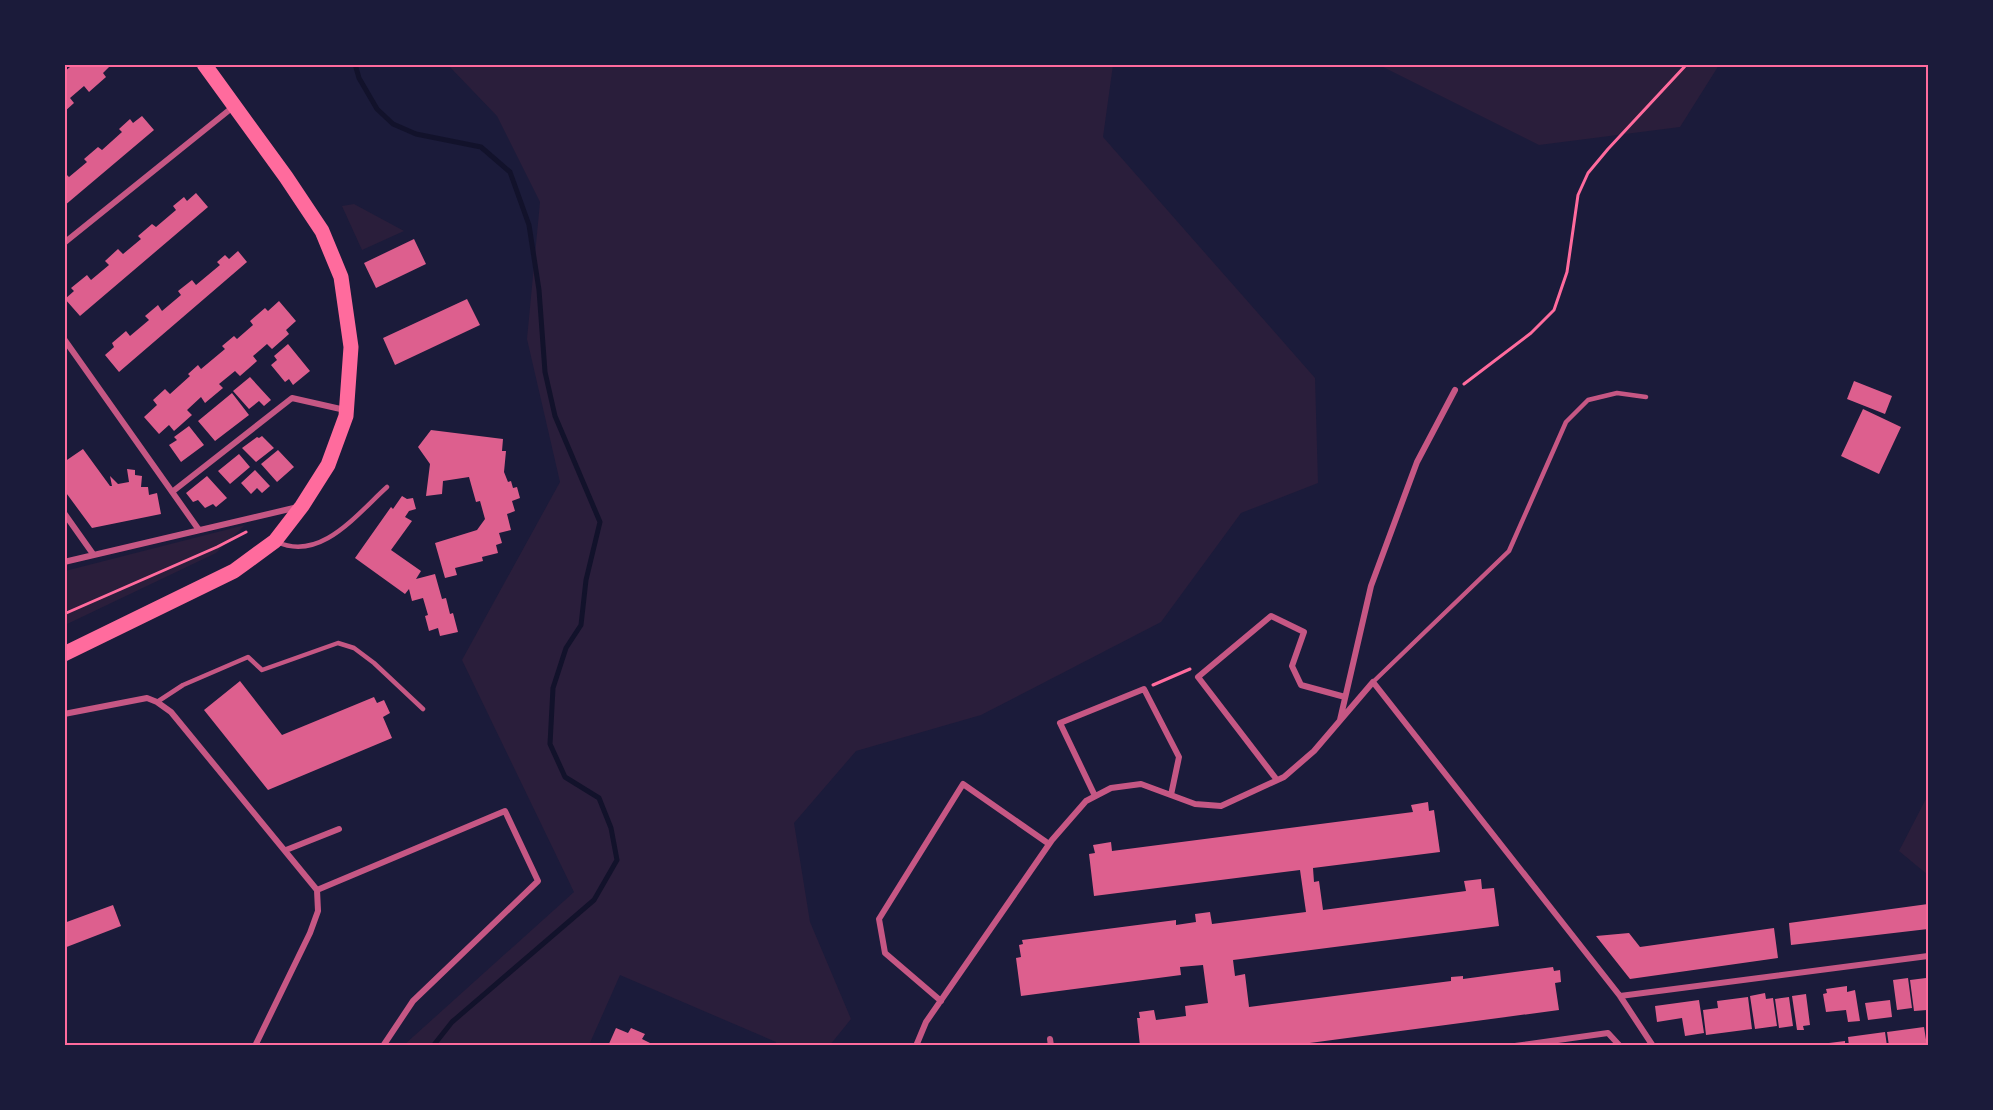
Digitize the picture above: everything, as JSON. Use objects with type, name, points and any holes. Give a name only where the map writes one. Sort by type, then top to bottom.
[{"type":"main road","points":[[64,654],[234,571],[275,541],[302,506],[328,465],[346,416],[351,347],[341,277],[322,231],[204,64]]},
{"type":"street","points":[[64,243],[234,106]]},
{"type":"street","points":[[64,339],[199,530]]},
{"type":"street","points":[[1340,720],[1371,586],[1417,462],[1455,390]]},
{"type":"street","points":[[172,492],[292,398],[346,410]]},
{"type":"street","points":[[64,562],[302,506]]},
{"type":"street","points":[[64,513],[93,554]]},
{"type":"street","points":[[1276,780],[1198,677],[1270,616],[1304,632],[1292,666],[1301,685],[1345,697]]},
{"type":"street","points":[[916,1046],[926,1022],[1049,844],[1086,801],[1111,788],[1142,784],[1195,804],[1221,806],[1284,777],[1314,751],[1373,682],[1620,996],[1653,1046]]},
{"type":"street","points":[[1095,796],[1060,723],[1144,689],[1179,757],[1171,795]]},
{"type":"street","points":[[64,714],[147,698],[157,702],[171,712],[317,890],[318,911],[310,933],[255,1046]]},
{"type":"street","points":[[941,1000],[885,953],[879,920],[963,784],[1049,844]]},
{"type":"street","points":[[317,890],[505,811],[538,881],[414,1001],[383,1046]]},
{"type":"street","points":[[286,850],[339,829]]},
{"type":"street","points":[[1620,996],[1929,957]]},
{"type":"street","points":[[1515,1046],[1608,1032],[1620,1046]]},
{"type":"lane","points":[[1373,682],[1509,551],[1566,422],[1588,400],[1617,393],[1646,396]]},
{"type":"lane","points":[[275,541],[300,548],[315,546],[329,539],[387,488]]},
{"type":"lane","points":[[157,702],[183,685],[248,657],[262,670],[338,643],[354,648],[374,663],[423,709]]},
{"type":"path","points":[[1455,390],[1532,333],[1554,310],[1568,272],[1578,195],[1588,173],[1687,64]]},
{"type":"path","points":[[64,614],[217,547],[255,527],[266,514]]},
{"type":"path","points":[[1152,685],[1190,668]]},
{"type":"shaded area","points":[[448,65],[1113,65],[1103,137],[1315,378],[1318,483],[1241,513],[1161,622],[981,715],[856,751],[794,823],[810,922],[851,1019],[830,1045],[776,1045],[776,1042],[620,975],[589,1045],[404,1045],[574,892],[462,660],[560,482],[527,339],[540,202],[497,116]]},
{"type":"shaded area","points":[[1379,65],[1719,65],[1680,127],[1539,145]]},
{"type":"shaded area","points":[[354,204],[404,231],[362,250],[342,206]]},
{"type":"shaded area","points":[[245,525],[216,553],[65,625],[65,571]]},
{"type":"shaded area","points":[[1928,795],[1928,875],[1899,851]]},
{"type":"building","points":[[68,64],[112,64],[103,73],[106,77],[89,92],[84,86],[70,98],[74,103],[64,112],[64,72],[70,67]]},
{"type":"building","points":[[142,116],[154,130],[64,206],[64,172],[69,177],[87,162],[84,159],[98,147],[102,150],[122,132],[119,129],[130,119],[133,123]]},
{"type":"building","points":[[196,193],[208,207],[80,316],[65,299],[74,291],[71,288],[87,275],[91,280],[109,265],[105,261],[118,249],[123,254],[141,239],[138,236],[152,224],[156,227],[176,210],[173,206],[184,197],[187,201]]},
{"type":"building","points":[[414,239],[426,264],[376,288],[364,263]]},
{"type":"building","points":[[238,251],[247,262],[119,372],[105,355],[114,347],[112,343],[126,331],[130,336],[149,320],[145,316],[158,305],[162,311],[181,295],[178,291],[192,280],[196,285],[220,265],[217,262],[225,255],[229,259]]},
{"type":"building","points":[[467,299],[480,325],[395,365],[383,338]]},
{"type":"building","points":[[279,301],[296,321],[286,330],[289,334],[272,349],[267,344],[253,356],[257,361],[240,376],[235,371],[219,384],[223,388],[205,403],[201,397],[187,410],[192,415],[174,431],[169,425],[159,434],[144,417],[157,405],[153,400],[165,389],[170,394],[190,376],[188,374],[198,365],[201,369],[225,349],[222,346],[234,336],[237,339],[253,325],[250,321],[265,308],[268,311]]},
{"type":"building","points":[[288,344],[310,371],[293,385],[289,379],[285,382],[271,365],[277,360],[274,356]]},
{"type":"building","points":[[250,377],[271,400],[264,406],[259,401],[249,409],[233,391]]},
{"type":"building","points":[[1854,381],[1892,396],[1885,414],[1847,399]]},
{"type":"building","points":[[232,393],[249,415],[215,441],[198,421]]},
{"type":"building","points":[[1863,409],[1901,427],[1879,474],[1841,456]]},
{"type":"building","points":[[189,426],[204,445],[181,462],[169,445],[177,440],[174,437]]},
{"type":"building","points":[[431,430],[503,439],[502,451],[506,451],[504,472],[513,488],[517,487],[520,498],[512,501],[515,511],[507,514],[511,530],[499,533],[502,543],[496,545],[498,553],[482,557],[483,561],[455,568],[457,575],[445,578],[435,543],[477,530],[485,519],[480,501],[476,502],[469,477],[443,481],[442,494],[426,496],[430,464],[418,447]]},
{"type":"building","points":[[262,436],[274,448],[256,462],[242,448]]},
{"type":"building","points":[[83,449],[110,486],[112,486],[110,476],[118,484],[129,482],[127,469],[135,470],[135,475],[142,476],[141,487],[148,487],[149,495],[157,493],[161,514],[92,528],[64,490],[64,462]]},
{"type":"building","points":[[278,450],[294,467],[277,482],[261,464]]},
{"type":"building","points":[[239,454],[250,467],[230,484],[218,471]]},
{"type":"building","points":[[255,470],[270,486],[262,493],[257,488],[251,494],[241,483]]},
{"type":"building","points":[[207,476],[227,498],[216,507],[213,504],[205,508],[198,500],[193,502],[186,493]]},
{"type":"building","points":[[402,496],[407,499],[413,498],[416,509],[409,511],[405,517],[412,521],[391,550],[421,571],[416,579],[435,574],[442,599],[446,598],[458,632],[440,636],[438,628],[429,631],[425,616],[428,615],[423,598],[412,601],[409,589],[405,594],[355,558],[391,507],[393,509]]},
{"type":"building","points":[[240,681],[282,735],[374,697],[377,703],[384,700],[390,713],[383,717],[392,738],[268,790],[204,710]]},
{"type":"building","points":[[1428,802],[1429,811],[1434,810],[1440,852],[1313,868],[1314,882],[1319,881],[1323,910],[1466,891],[1464,881],[1481,879],[1482,889],[1494,888],[1499,926],[1233,960],[1235,976],[1245,974],[1249,1007],[1451,981],[1451,977],[1463,976],[1463,979],[1553,967],[1554,971],[1560,970],[1561,982],[1555,983],[1559,1010],[1287,1046],[1140,1046],[1137,1018],[1140,1018],[1139,1012],[1154,1010],[1156,1020],[1186,1016],[1185,1006],[1208,1003],[1203,965],[1180,967],[1181,975],[1021,996],[1016,958],[1021,957],[1019,945],[1023,944],[1022,940],[1176,920],[1176,925],[1196,922],[1195,914],[1210,912],[1212,924],[1306,912],[1300,870],[1094,896],[1089,854],[1095,853],[1093,845],[1111,842],[1112,851],[1413,812],[1411,805]]},
{"type":"building","points":[[1928,904],[1928,929],[1791,945],[1789,923]]},
{"type":"building","points":[[113,905],[121,926],[64,948],[64,923]]},
{"type":"building","points":[[1774,928],[1778,958],[1630,979],[1596,936],[1629,933],[1640,947]]},
{"type":"building","points":[[1908,978],[1912,1008],[1897,1010],[1893,980]]},
{"type":"building","points":[[1926,978],[1927,1010],[1914,1011],[1910,980]]},
{"type":"building","points":[[1847,986],[1847,992],[1855,990],[1860,1021],[1848,1022],[1846,1010],[1826,1012],[1823,994],[1827,993],[1826,989]]},
{"type":"building","points":[[1765,993],[1766,999],[1773,998],[1777,1026],[1755,1029],[1750,996]]},
{"type":"building","points":[[1806,994],[1810,1025],[1803,1026],[1804,1030],[1797,1030],[1792,996]]},
{"type":"building","points":[[1748,997],[1752,1029],[1706,1035],[1703,1010],[1718,1008],[1717,1001]]},
{"type":"building","points":[[1789,997],[1793,1026],[1779,1028],[1775,999]]},
{"type":"building","points":[[1699,1000],[1704,1033],[1685,1036],[1682,1018],[1657,1022],[1655,1006]]},
{"type":"building","points":[[1890,1000],[1892,1017],[1868,1020],[1865,1003]]},
{"type":"building","points":[[1924,1027],[1927,1046],[1889,1046],[1887,1032]]},
{"type":"building","points":[[616,1028],[628,1033],[631,1028],[645,1034],[642,1039],[656,1046],[608,1046]]},
{"type":"building","points":[[1885,1032],[1887,1046],[1849,1046],[1848,1037]]},
{"type":"building","points":[[1845,1041],[1845,1046],[1830,1046],[1829,1043]]},
{"type":"waterway","points":[[355,64],[359,78],[377,109],[393,124],[416,134],[481,147],[510,172],[529,225],[539,290],[545,372],[555,416],[600,522],[586,580],[581,625],[566,648],[553,688],[550,744],[565,777],[599,798],[611,828],[617,860],[594,900],[452,1022],[433,1046]]}]
